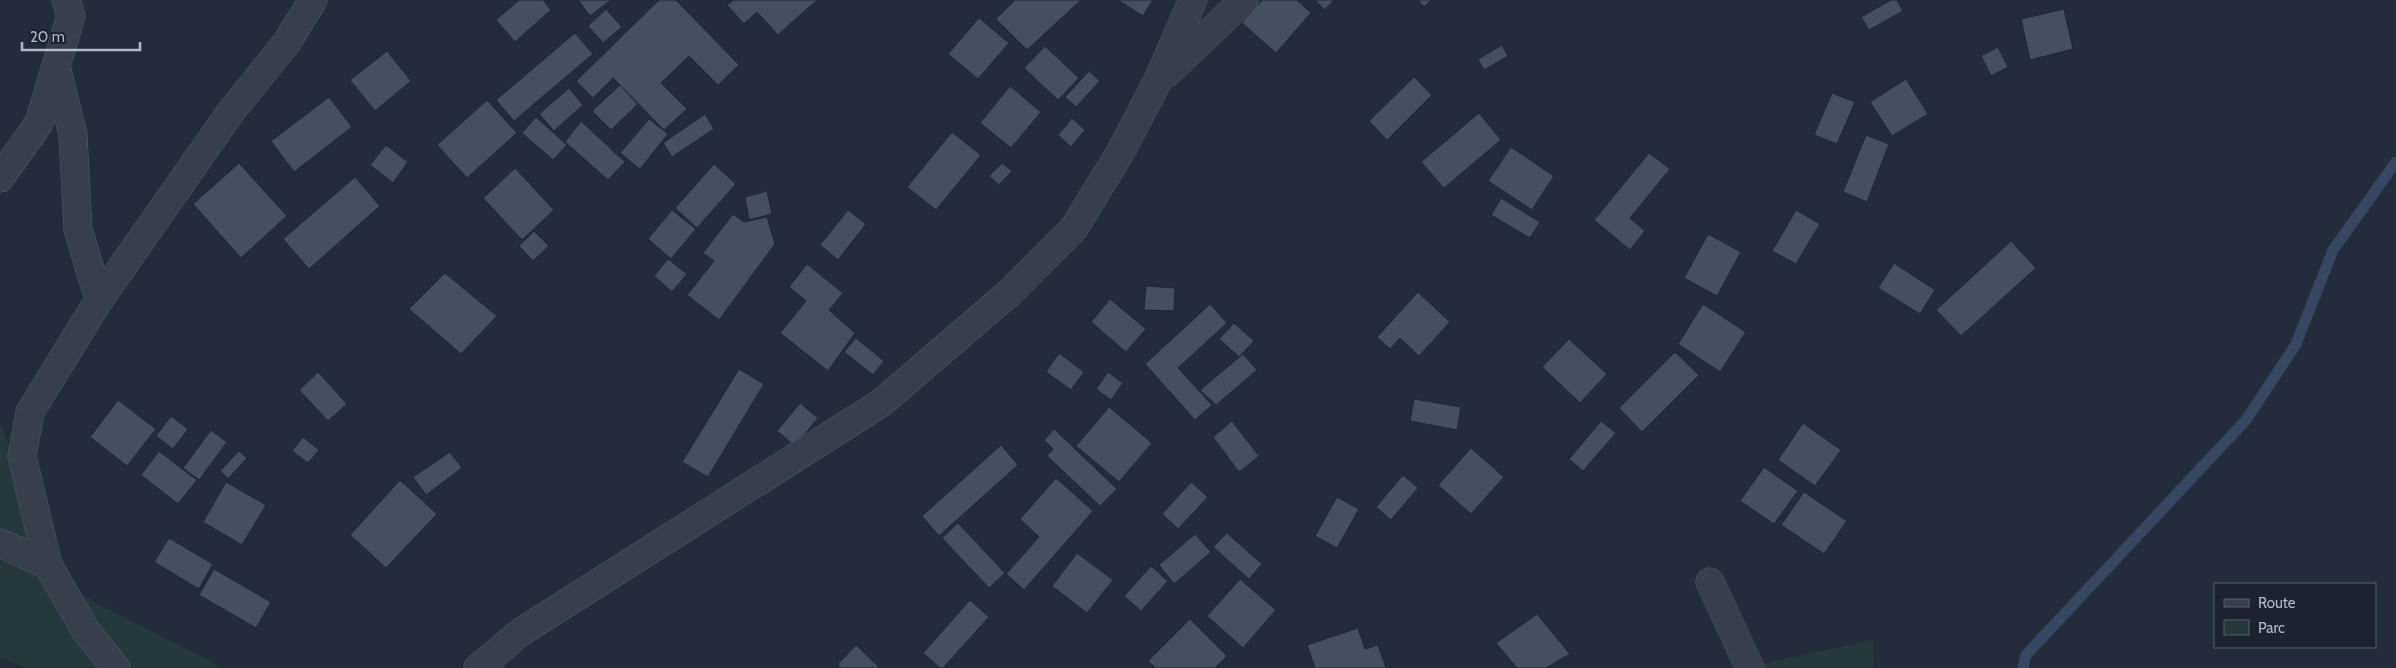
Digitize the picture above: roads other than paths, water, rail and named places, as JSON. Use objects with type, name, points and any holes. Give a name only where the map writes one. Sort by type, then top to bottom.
[{"type":"street","points":[[0,178],[40,123],[71,16],[66,0]]},
{"type":"street","points":[[116,668],[86,631],[48,565],[22,456],[30,412],[99,300],[230,112],[287,42],[313,0]]},
{"type":"street","points":[[478,668],[521,632],[881,403],[1001,300],[1074,228],[1120,154],[1158,82],[1193,0]]},
{"type":"street","points":[[1158,82],[1244,0]]},
{"type":"street","points":[[56,66],[73,135],[78,229],[99,300]]},
{"type":"street","points":[[0,543],[48,565]]},
{"type":"street","points":[[1710,582],[1750,668]]},
{"type":"waterway","points":[[2023,668],[2026,655],[2246,420],[2296,344],[2333,250],[2396,162]]}]
